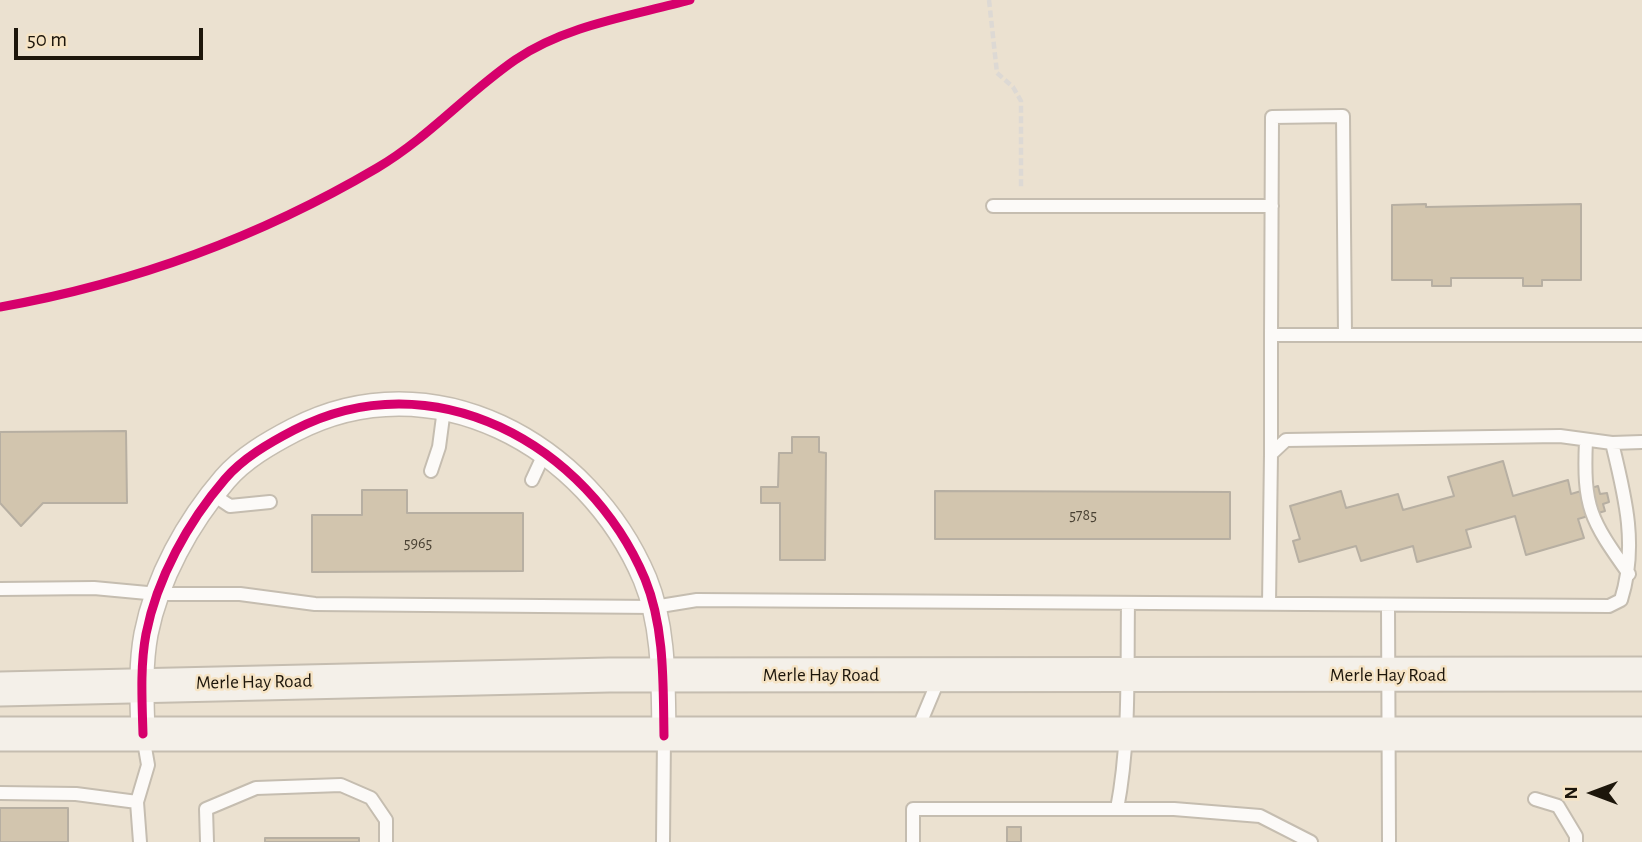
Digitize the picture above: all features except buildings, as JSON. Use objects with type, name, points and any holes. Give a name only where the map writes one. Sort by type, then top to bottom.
[{"type":"main road","name":"Merle Hay Road","points":[[0,689],[142,684],[663,676],[1642,674]]},
{"type":"main road","points":[[0,734],[1642,734]]},
{"type":"street","points":[[143,734],[142,684],[146,634],[167,569],[212,495],[227,477],[267,444],[312,421],[336,413],[386,404],[444,409],[489,421],[545,452],[584,484],[620,529],[645,580],[654,607],[663,676],[664,736]]},
{"type":"lane","points":[[1269,604],[1272,117],[1343,116],[1345,335]]},
{"type":"lane","points":[[993,206],[1272,206]]},
{"type":"lane","points":[[1271,335],[1642,335]]},
{"type":"lane","points":[[431,471],[439,447],[444,409]]},
{"type":"lane","points":[[1271,454],[1286,440],[1560,436],[1612,443],[1642,442]]},
{"type":"lane","points":[[1586,440],[1584,487],[1597,528],[1630,574]]},
{"type":"lane","points":[[0,589],[94,588],[159,594],[240,594],[314,604],[654,607],[697,600],[1609,606],[1621,600],[1630,574],[1630,516],[1612,443]]},
{"type":"lane","points":[[532,480],[545,452]]},
{"type":"lane","points":[[212,495],[230,506],[270,502]]},
{"type":"lane","points":[[1117,809],[1123,779],[1128,603]]},
{"type":"lane","points":[[1388,605],[1390,842]]},
{"type":"lane","points":[[915,734],[940,675]]},
{"type":"lane","points":[[140,842],[137,802],[148,765],[143,734]]},
{"type":"lane","points":[[663,842],[664,736]]},
{"type":"lane","points":[[206,842],[206,809],[256,788],[341,785],[371,798],[386,820],[386,842]]},
{"type":"lane","points":[[0,793],[76,794],[137,802]]},
{"type":"lane","points":[[1535,799],[1558,806],[1576,836],[1576,842]]},
{"type":"lane","points":[[913,842],[913,809],[1174,809],[1260,816],[1311,842]]},
{"type":"path","points":[[989,0],[997,73],[1013,87],[1021,102],[1021,206]]},
{"type":"cycle path","points":[[0,307],[50,297],[147,271],[194,255],[287,216],[396,156],[497,73],[535,48],[577,30],[690,0]]},
{"type":"cycle path","points":[[143,734],[143,658],[151,613],[176,552],[211,496],[232,471],[248,458],[294,430],[346,410],[399,404],[451,410],[500,427],[545,454],[586,489],[619,531],[645,579],[652,598],[662,656],[664,736]]}]
